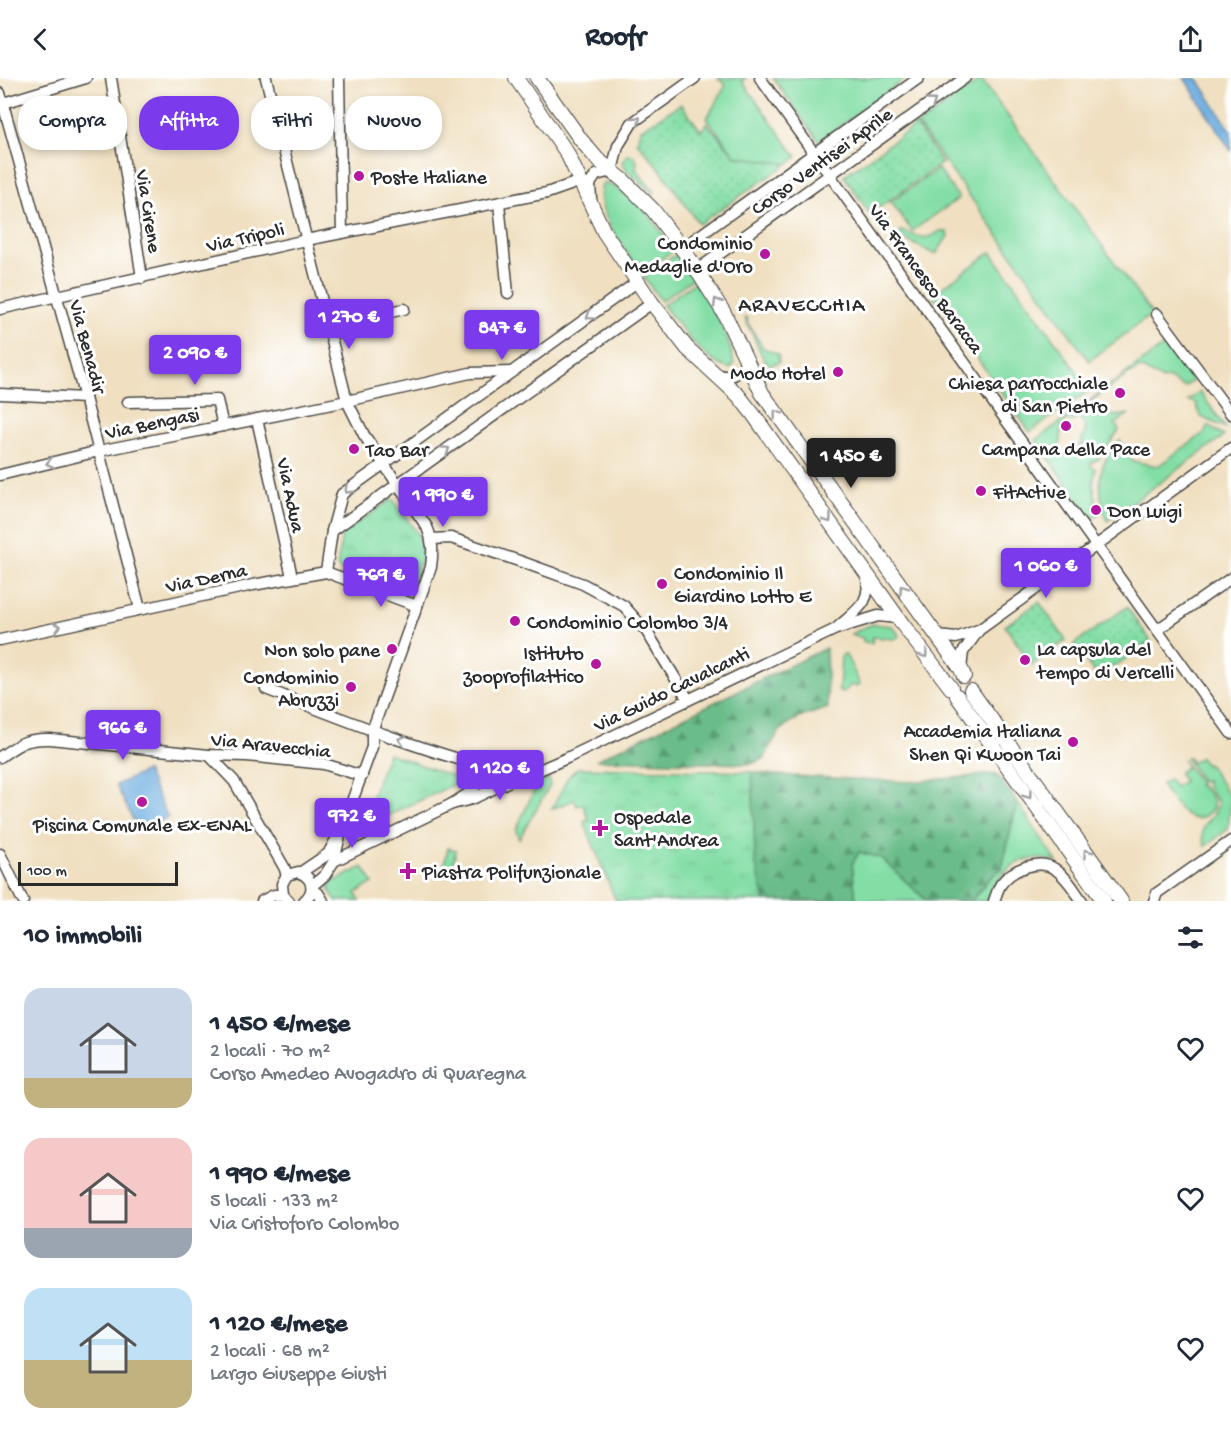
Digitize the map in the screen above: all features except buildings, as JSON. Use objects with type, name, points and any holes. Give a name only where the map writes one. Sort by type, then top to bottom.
[{"type":"main road","points":[[538,79],[581,140],[597,159],[623,180],[653,210],[697,270],[724,313],[745,353],[754,379],[764,394],[971,682],[971,691],[1121,901]]},
{"type":"main road","points":[[520,84],[567,153],[604,232],[652,303],[687,348],[716,374],[753,414],[1104,901]]},
{"type":"main road","points":[[954,692],[954,679],[962,672]]},
{"type":"main road","points":[[954,692],[967,696],[971,691]]},
{"type":"street","points":[[1,100],[86,78]]},
{"type":"street","name":"Via Cirene","points":[[111,78],[142,278]]},
{"type":"street","points":[[266,78],[347,401],[364,435],[399,484],[427,527],[432,539],[431,567],[372,731],[372,747],[342,831],[334,861],[304,901]]},
{"type":"street","points":[[339,78],[342,233]]},
{"type":"street","points":[[612,171],[618,146],[632,123],[694,78]]},
{"type":"street","name":"Via Francesco Baracca","points":[[760,78],[1231,733]]},
{"type":"street","name":"Corso Ventisei Aprile","points":[[681,249],[919,78]]},
{"type":"street","name":"Corso Ventisei Aprile","points":[[697,270],[965,78]]},
{"type":"street","points":[[520,84],[538,79]]},
{"type":"street","name":"Via Benadir","points":[[1,100],[85,398],[140,609]]},
{"type":"street","points":[[592,204],[590,184],[596,175],[608,172],[623,180]]},
{"type":"street","name":"Via Tripoli","points":[[0,309],[57,298],[306,240],[547,193],[581,181]]},
{"type":"street","points":[[499,202],[508,293]]},
{"type":"street","points":[[326,573],[332,531],[342,494],[637,282]]},
{"type":"street","points":[[332,531],[652,303]]},
{"type":"street","points":[[328,326],[404,309]]},
{"type":"street","points":[[1157,314],[1231,414]]},
{"type":"street","points":[[716,374],[728,377],[737,374],[744,367],[745,353]]},
{"type":"street","name":"Via Bengasi","points":[[0,475],[99,451],[347,401],[470,373],[511,372]]},
{"type":"street","points":[[0,394],[85,398]]},
{"type":"street","points":[[128,402],[217,400],[223,426]]},
{"type":"street","name":"Via Adua","points":[[257,419],[292,577]]},
{"type":"street","points":[[938,636],[956,638],[979,630],[1231,448]]},
{"type":"street","points":[[432,539],[451,538],[522,562],[583,584],[624,606],[647,632],[688,699]]},
{"type":"street","name":"Via Derna","points":[[0,640],[292,577],[326,573],[417,606]]},
{"type":"street","name":"Via Guido Cavalcanti","points":[[836,629],[864,602],[869,586],[866,573]]},
{"type":"street","points":[[1157,630],[1231,578]]},
{"type":"street","name":"Via Guido Cavalcanti","points":[[452,804],[472,799],[520,776],[567,758],[836,629],[878,616],[898,618]]},
{"type":"street","points":[[962,672],[963,652],[979,630]]},
{"type":"street","points":[[266,689],[372,731],[472,764],[520,776]]},
{"type":"street","name":"Via Aravecchia","points":[[0,757],[34,738],[324,764],[362,776]]},
{"type":"street","points":[[209,755],[234,781],[287,875],[282,884],[286,898],[274,895],[262,901]]},
{"type":"street","points":[[334,861],[452,804],[471,792],[478,783],[480,775],[472,764]]},
{"type":"street","points":[[287,875],[300,873],[328,854],[342,831]]},
{"type":"street","points":[[1154,901],[1157,893],[1231,841]]},
{"type":"street","points":[[1,856],[23,901]]},
{"type":"street","points":[[994,901],[1000,884],[1017,870],[1032,865],[1053,868],[1070,883],[1082,901]]},
{"type":"street","points":[[300,873],[309,878],[312,888],[318,892],[323,901]]},
{"type":"green space","points":[[746,78],[742,81],[797,157],[787,164],[735,156],[707,118],[726,85],[718,79]]},
{"type":"green space","points":[[773,78],[907,78],[819,141]]},
{"type":"green space","points":[[981,79],[1152,314],[1089,361],[918,125]]},
{"type":"green space","points":[[681,104],[701,131],[707,123],[735,156],[787,164],[699,224],[660,169],[637,142],[640,130]]},
{"type":"green space","points":[[916,125],[942,163],[870,214],[844,176]]},
{"type":"green space","points":[[628,154],[634,156],[637,162],[636,170],[654,194],[627,171],[622,162]]},
{"type":"green space","points":[[938,169],[959,198],[912,231],[891,202]]},
{"type":"green space","points":[[603,183],[615,187],[635,201],[653,220],[674,250],[641,273],[612,230],[606,217],[600,193]]},
{"type":"green space","points":[[901,231],[924,238],[940,231],[946,231],[948,236],[934,254],[900,237]]},
{"type":"green space","points":[[991,252],[1090,390],[1030,432],[932,295]]},
{"type":"green space","points":[[677,254],[693,278],[661,301],[643,276]]},
{"type":"green space","points":[[695,282],[724,331],[732,353],[734,364],[731,368],[722,366],[703,353],[663,305]]},
{"type":"green space","points":[[745,318],[748,318],[747,322],[763,348],[778,354],[779,362],[771,365],[764,360]]},
{"type":"green space","points":[[1166,344],[1193,381],[1184,387],[1168,378],[1163,380],[1140,368],[1090,402],[1098,410],[1107,414],[1117,416],[1129,414],[1115,424],[1119,430],[1102,455],[1081,443],[1086,428],[1079,416],[1074,421],[1067,420],[1061,426],[1061,441],[1056,452],[1072,452],[1080,445],[1100,458],[1091,463],[1091,466],[1096,469],[1093,484],[1099,513],[1091,520],[1036,440]]},
{"type":"green space","points":[[1200,392],[1226,428],[1201,417],[1196,403],[1188,401]]},
{"type":"green space","points":[[1208,426],[1224,436],[1107,521],[1100,476],[1108,454],[1120,440],[1132,461],[1158,466],[1204,433]]},
{"type":"green space","points":[[392,499],[418,534],[423,555],[409,594],[341,571],[337,566],[342,534]]},
{"type":"green space","points":[[1039,602],[1066,640],[1032,665],[1005,626]]},
{"type":"green space","points":[[1127,607],[1151,641],[1098,678],[1074,644]]},
{"type":"green space","points":[[874,624],[892,626],[900,636],[894,639],[873,637],[872,643],[863,642],[863,638],[851,634]]},
{"type":"green space","points":[[826,648],[828,708],[788,724],[776,736],[765,758],[751,764],[596,760]]},
{"type":"green space","points":[[844,654],[860,684],[851,685],[843,693],[839,692],[841,657]]},
{"type":"green space","points":[[388,753],[463,780],[360,829]]},
{"type":"green space","points":[[1188,757],[1192,763],[1200,757],[1206,765],[1208,764],[1231,798],[1228,829],[1205,846],[1204,826],[1216,810],[1218,803],[1206,785],[1206,780],[1202,782],[1186,758]]},
{"type":"green space","points":[[1183,760],[1200,783],[1198,785],[1207,791],[1213,801],[1213,808],[1198,819],[1191,818],[1184,813],[1161,785],[1169,779],[1175,787],[1184,781],[1178,773],[1187,766]]},
{"type":"green space","points":[[578,768],[752,772],[755,862],[765,901],[616,901],[584,822],[589,820],[583,804],[577,806],[574,800],[552,809],[568,777]]},
{"type":"green space","points":[[752,772],[910,782],[996,774],[1017,802],[1002,868],[989,879],[971,901],[927,901],[881,858],[859,852],[852,864],[856,901],[765,901],[755,862]]},
{"type":"green space","points":[[549,778],[550,785],[519,839],[516,830],[537,784]]},
{"type":"green space","points":[[1017,802],[1057,862],[1032,859],[1017,863],[1010,867],[994,885],[988,901],[971,901],[989,879],[1002,868]]},
{"type":"green space","points":[[448,848],[456,850],[450,876],[442,874]]},
{"type":"green space","points":[[859,852],[881,858],[927,901],[856,901],[852,864]]},
{"type":"green space","points":[[363,867],[373,883],[356,893],[360,901],[336,901],[329,884]]},
{"type":"water","points":[[1184,78],[1197,78],[1231,131],[1231,151]]},
{"type":"water","name":"Piscina Comunale Ex-ENAL","points":[[146,771],[168,818],[139,832],[116,785]]},
{"type":"place","name":"Poste Italiane","points":[[359,176]]},
{"type":"place","name":"Condominio Medaglie d'Oro","points":[[765,254]]},
{"type":"place","name":"Modo Hotel","points":[[838,372]]},
{"type":"place","name":"Chiesa parrocchiale di San Pietro","points":[[1120,393]]},
{"type":"place","name":"Campana della Pace","points":[[1066,426]]},
{"type":"place","name":"Tao Bar","points":[[354,449]]},
{"type":"place","name":"FitActive","points":[[981,491]]},
{"type":"place","name":"Don Luigi","points":[[1096,510]]},
{"type":"place","name":"Condominio Il Giardino Lotto E","points":[[662,584]]},
{"type":"place","name":"Condominio Colombo 3/4","points":[[515,621]]},
{"type":"place","name":"Non solo pane","points":[[392,649]]},
{"type":"place","name":"La capsula del tempo di Vercelli","points":[[1025,660]]},
{"type":"place","name":"Istituto zooprofilattico","points":[[596,664]]},
{"type":"place","name":"Condominio Abruzzi","points":[[351,687]]},
{"type":"place","name":"Accademia Italiana Shen Qi Kwoon Tai","points":[[1073,742]]},
{"type":"place","name":"Piscina Comunale Ex-ENAL","points":[[142,802]]},
{"type":"place","name":"Ospedale Sant'Andrea","points":[[600,828]]},
{"type":"place","name":"Piastra Polifunzionale","points":[[408,871]]},
{"type":"district","name":"ARAVECCHIA","points":[[802,304]]}]
